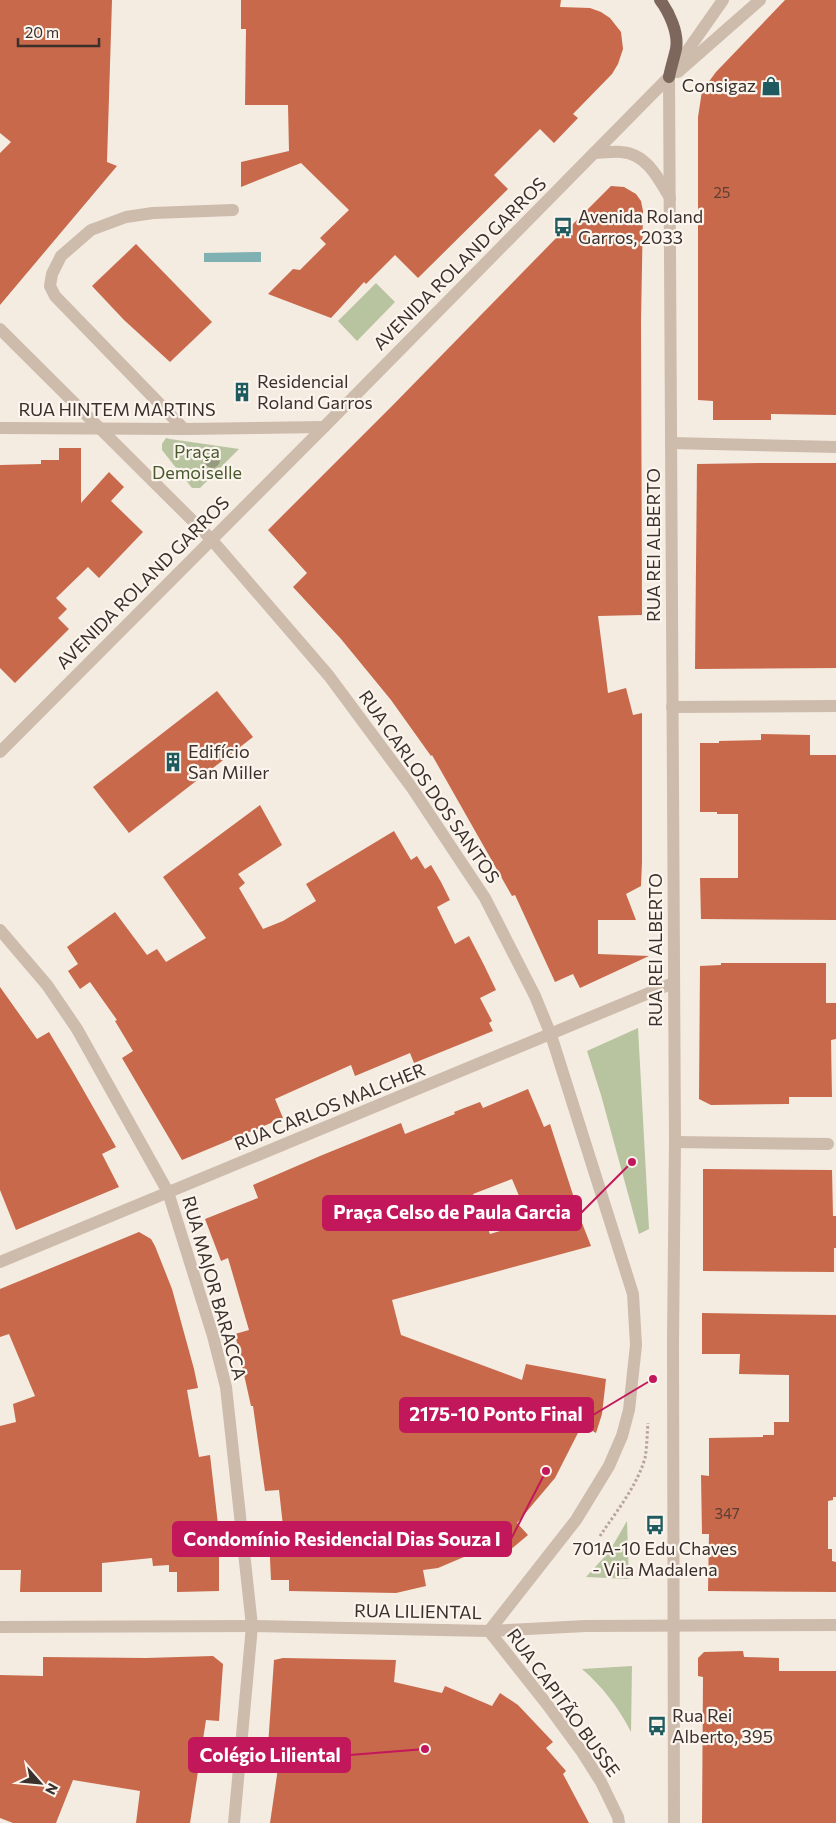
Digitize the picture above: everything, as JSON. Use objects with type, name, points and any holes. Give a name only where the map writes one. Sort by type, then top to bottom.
[{"type":"main road","points":[[660,0],[676,36],[677,47],[669,76]]},
{"type":"street","name":"AVENIDA ROLAND GARROS","points":[[0,752],[324,427],[669,76],[723,0]]},
{"type":"street","name":"AVENIDA ROLAND GARROS","points":[[669,76],[678,73],[760,0]]},
{"type":"street","name":"RUA REI ALBERTO","points":[[669,76],[674,1142],[674,1823]]},
{"type":"street","points":[[594,153],[623,152],[637,156],[652,169],[670,198]]},
{"type":"street","points":[[184,429],[55,296],[50,286],[52,274],[61,256],[91,230],[126,217],[153,213],[233,210]]},
{"type":"street","name":"RUA CARLOS DOS SANTOS","points":[[0,328],[211,540],[329,676],[412,788],[485,898],[535,996],[551,1035],[633,1294],[636,1345],[629,1410],[622,1436],[609,1466],[576,1520],[490,1631]]},
{"type":"street","name":"RUA HINTEM MARTINS","points":[[0,428],[98,427],[184,429],[324,427]]},
{"type":"street","points":[[671,443],[836,447]]},
{"type":"street","points":[[672,707],[836,706]]},
{"type":"street","name":"RUA MAJOR BARACCA","points":[[0,930],[47,985],[77,1029],[168,1192],[213,1336],[226,1387],[252,1626],[234,1823]]},
{"type":"street","name":"RUA CARLOS MALCHER","points":[[0,1262],[673,983]]},
{"type":"street","points":[[674,1142],[828,1144]]},
{"type":"street","name":"RUA LILIENTAL","points":[[0,1627],[252,1626],[490,1631],[586,1626],[836,1625]]},
{"type":"street","name":"RUA CAPITÃO BUSSE","points":[[490,1631],[582,1752],[601,1782],[619,1823]]},
{"type":"green space","points":[[376,283],[395,302],[357,341],[338,321]]},
{"type":"green space","name":"Praça Demoiselle","points":[[166,438],[239,449],[200,488],[192,488],[162,450],[162,444]]},
{"type":"green space","points":[[638,1028],[649,1229],[639,1234],[587,1051]]},
{"type":"green space","points":[[627,1521],[629,1579],[586,1577],[609,1552]]},
{"type":"green space","points":[[632,1666],[631,1732],[610,1698],[582,1669]]},
{"type":"water","points":[[261,252],[261,262],[204,262],[204,253]]},
{"type":"building","points":[[0,0],[112,0],[107,162],[117,166],[0,305],[0,153],[11,142],[0,133]]},
{"type":"building","points":[[241,0],[561,0],[560,7],[590,8],[610,18],[621,32],[623,49],[612,74],[573,114],[578,118],[554,143],[540,129],[494,175],[508,189],[418,278],[395,255],[366,284],[364,282],[331,318],[268,294],[293,269],[300,270],[326,244],[320,238],[349,210],[301,163],[241,187],[241,162],[289,151],[288,105],[245,105],[246,29],[241,29]]},
{"type":"building","points":[[785,0],[836,0],[836,415],[771,414],[771,420],[713,420],[713,401],[698,400],[698,117],[702,91],[716,72]]},
{"type":"building","points":[[611,186],[624,187],[636,194],[641,201],[643,211],[641,321],[642,615],[598,616],[608,693],[626,688],[633,715],[642,713],[642,862],[641,886],[626,894],[636,920],[598,920],[598,954],[649,956],[580,988],[573,974],[555,982],[515,895],[512,896],[432,755],[391,700],[341,639],[293,587],[307,573],[268,530],[561,233],[563,234]]},
{"type":"building","points":[[136,244],[212,322],[170,362],[124,320],[92,286]]},
{"type":"building","points":[[59,448],[81,448],[81,503],[109,472],[124,487],[111,501],[143,532],[99,578],[88,567],[56,598],[67,609],[58,618],[69,629],[15,683],[0,668],[0,465],[41,464],[41,460],[59,460]]},
{"type":"building","points":[[836,463],[836,668],[695,669],[697,464]]},
{"type":"building","name":"Edifício San Miller","points":[[217,691],[253,737],[129,833],[93,787]]},
{"type":"building","points":[[761,734],[810,735],[810,755],[836,755],[836,920],[701,919],[700,878],[738,878],[738,814],[700,812],[700,743],[761,740]]},
{"type":"building","points":[[260,805],[282,845],[238,874],[245,883],[239,888],[263,929],[283,921],[316,901],[306,884],[394,831],[411,860],[417,856],[425,869],[431,865],[441,882],[450,900],[437,907],[455,944],[469,936],[484,965],[496,990],[480,998],[492,1021],[489,1023],[493,1031],[414,1063],[410,1053],[355,1076],[351,1065],[275,1099],[283,1118],[182,1160],[122,1058],[133,1051],[115,1021],[117,1020],[90,982],[80,989],[68,971],[78,964],[67,947],[115,912],[147,955],[157,949],[166,962],[206,938],[163,877]]},
{"type":"building","points":[[721,963],[826,963],[826,1003],[836,1003],[836,1039],[831,1040],[832,1097],[789,1097],[789,1104],[711,1105],[699,1099],[700,966],[721,965]]},
{"type":"building","points":[[0,987],[37,1039],[49,1032],[73,1072],[116,1147],[102,1154],[119,1187],[16,1230],[0,1190]]},
{"type":"building","points":[[528,1089],[544,1127],[550,1124],[575,1205],[591,1246],[392,1300],[401,1335],[522,1380],[526,1364],[606,1379],[602,1414],[596,1433],[582,1425],[555,1478],[517,1523],[528,1535],[504,1555],[496,1542],[472,1557],[471,1554],[438,1568],[423,1570],[426,1586],[396,1593],[289,1591],[289,1580],[271,1580],[269,1537],[284,1535],[279,1490],[265,1491],[253,1406],[251,1406],[235,1334],[249,1330],[228,1258],[221,1261],[205,1219],[258,1198],[253,1185],[401,1123],[405,1134],[480,1102],[483,1108]],"holes":[[[512,1179],[530,1222],[490,1234],[473,1194]]]},
{"type":"building","points":[[703,1169],[832,1170],[833,1216],[836,1216],[834,1272],[703,1271]]},
{"type":"building","points":[[139,1232],[151,1239],[155,1246],[172,1289],[194,1369],[198,1388],[187,1390],[199,1457],[210,1455],[219,1533],[219,1591],[177,1592],[177,1572],[169,1572],[169,1565],[153,1566],[152,1558],[102,1563],[102,1592],[20,1592],[21,1570],[0,1570],[0,1426],[16,1422],[13,1404],[35,1396],[9,1334],[0,1337],[0,1289]]},
{"type":"building","points":[[702,1313],[836,1315],[836,1497],[828,1501],[828,1549],[832,1549],[832,1561],[836,1562],[836,1592],[708,1591],[709,1534],[702,1534],[701,1475],[709,1476],[709,1438],[774,1435],[774,1422],[789,1422],[789,1375],[739,1374],[740,1354],[702,1354]]},
{"type":"building","points":[[743,1651],[744,1657],[779,1658],[779,1671],[836,1671],[836,1823],[702,1823],[703,1677],[698,1676],[698,1658],[704,1652]]},
{"type":"building","points":[[213,1656],[223,1664],[219,1721],[206,1720],[190,1823],[136,1823],[140,1791],[73,1780],[56,1823],[13,1823],[0,1818],[0,1675],[43,1676],[43,1657],[146,1658]]},
{"type":"building","points":[[283,1658],[396,1660],[394,1682],[442,1693],[445,1686],[492,1706],[500,1693],[518,1705],[553,1742],[546,1748],[566,1771],[563,1774],[589,1823],[270,1823],[279,1747],[268,1746],[274,1660]]},
{"type":"place","name":"Consigaz","points":[[771,86]]},
{"type":"place","name":"Avenida Roland Garros, 2033","points":[[563,227]]},
{"type":"place","name":"Residencial Roland Garros","points":[[242,392]]},
{"type":"place","name":"Edifício San Miller","points":[[173,762]]},
{"type":"place","name":"Praça Celso de Paula Garcia","points":[[632,1162]]},
{"type":"place","name":"2175-10 Ponto Final","points":[[653,1379]]},
{"type":"place","name":"Condomínio Residencial Dias Souza I","points":[[546,1471]]},
{"type":"place","name":"701A-10 Edu Chaves - Vila Madalena","points":[[655,1525]]},
{"type":"place","name":"Rua Rei Alberto, 395","points":[[657,1726]]},
{"type":"place","name":"Colégio Liliental","points":[[425,1749]]}]
